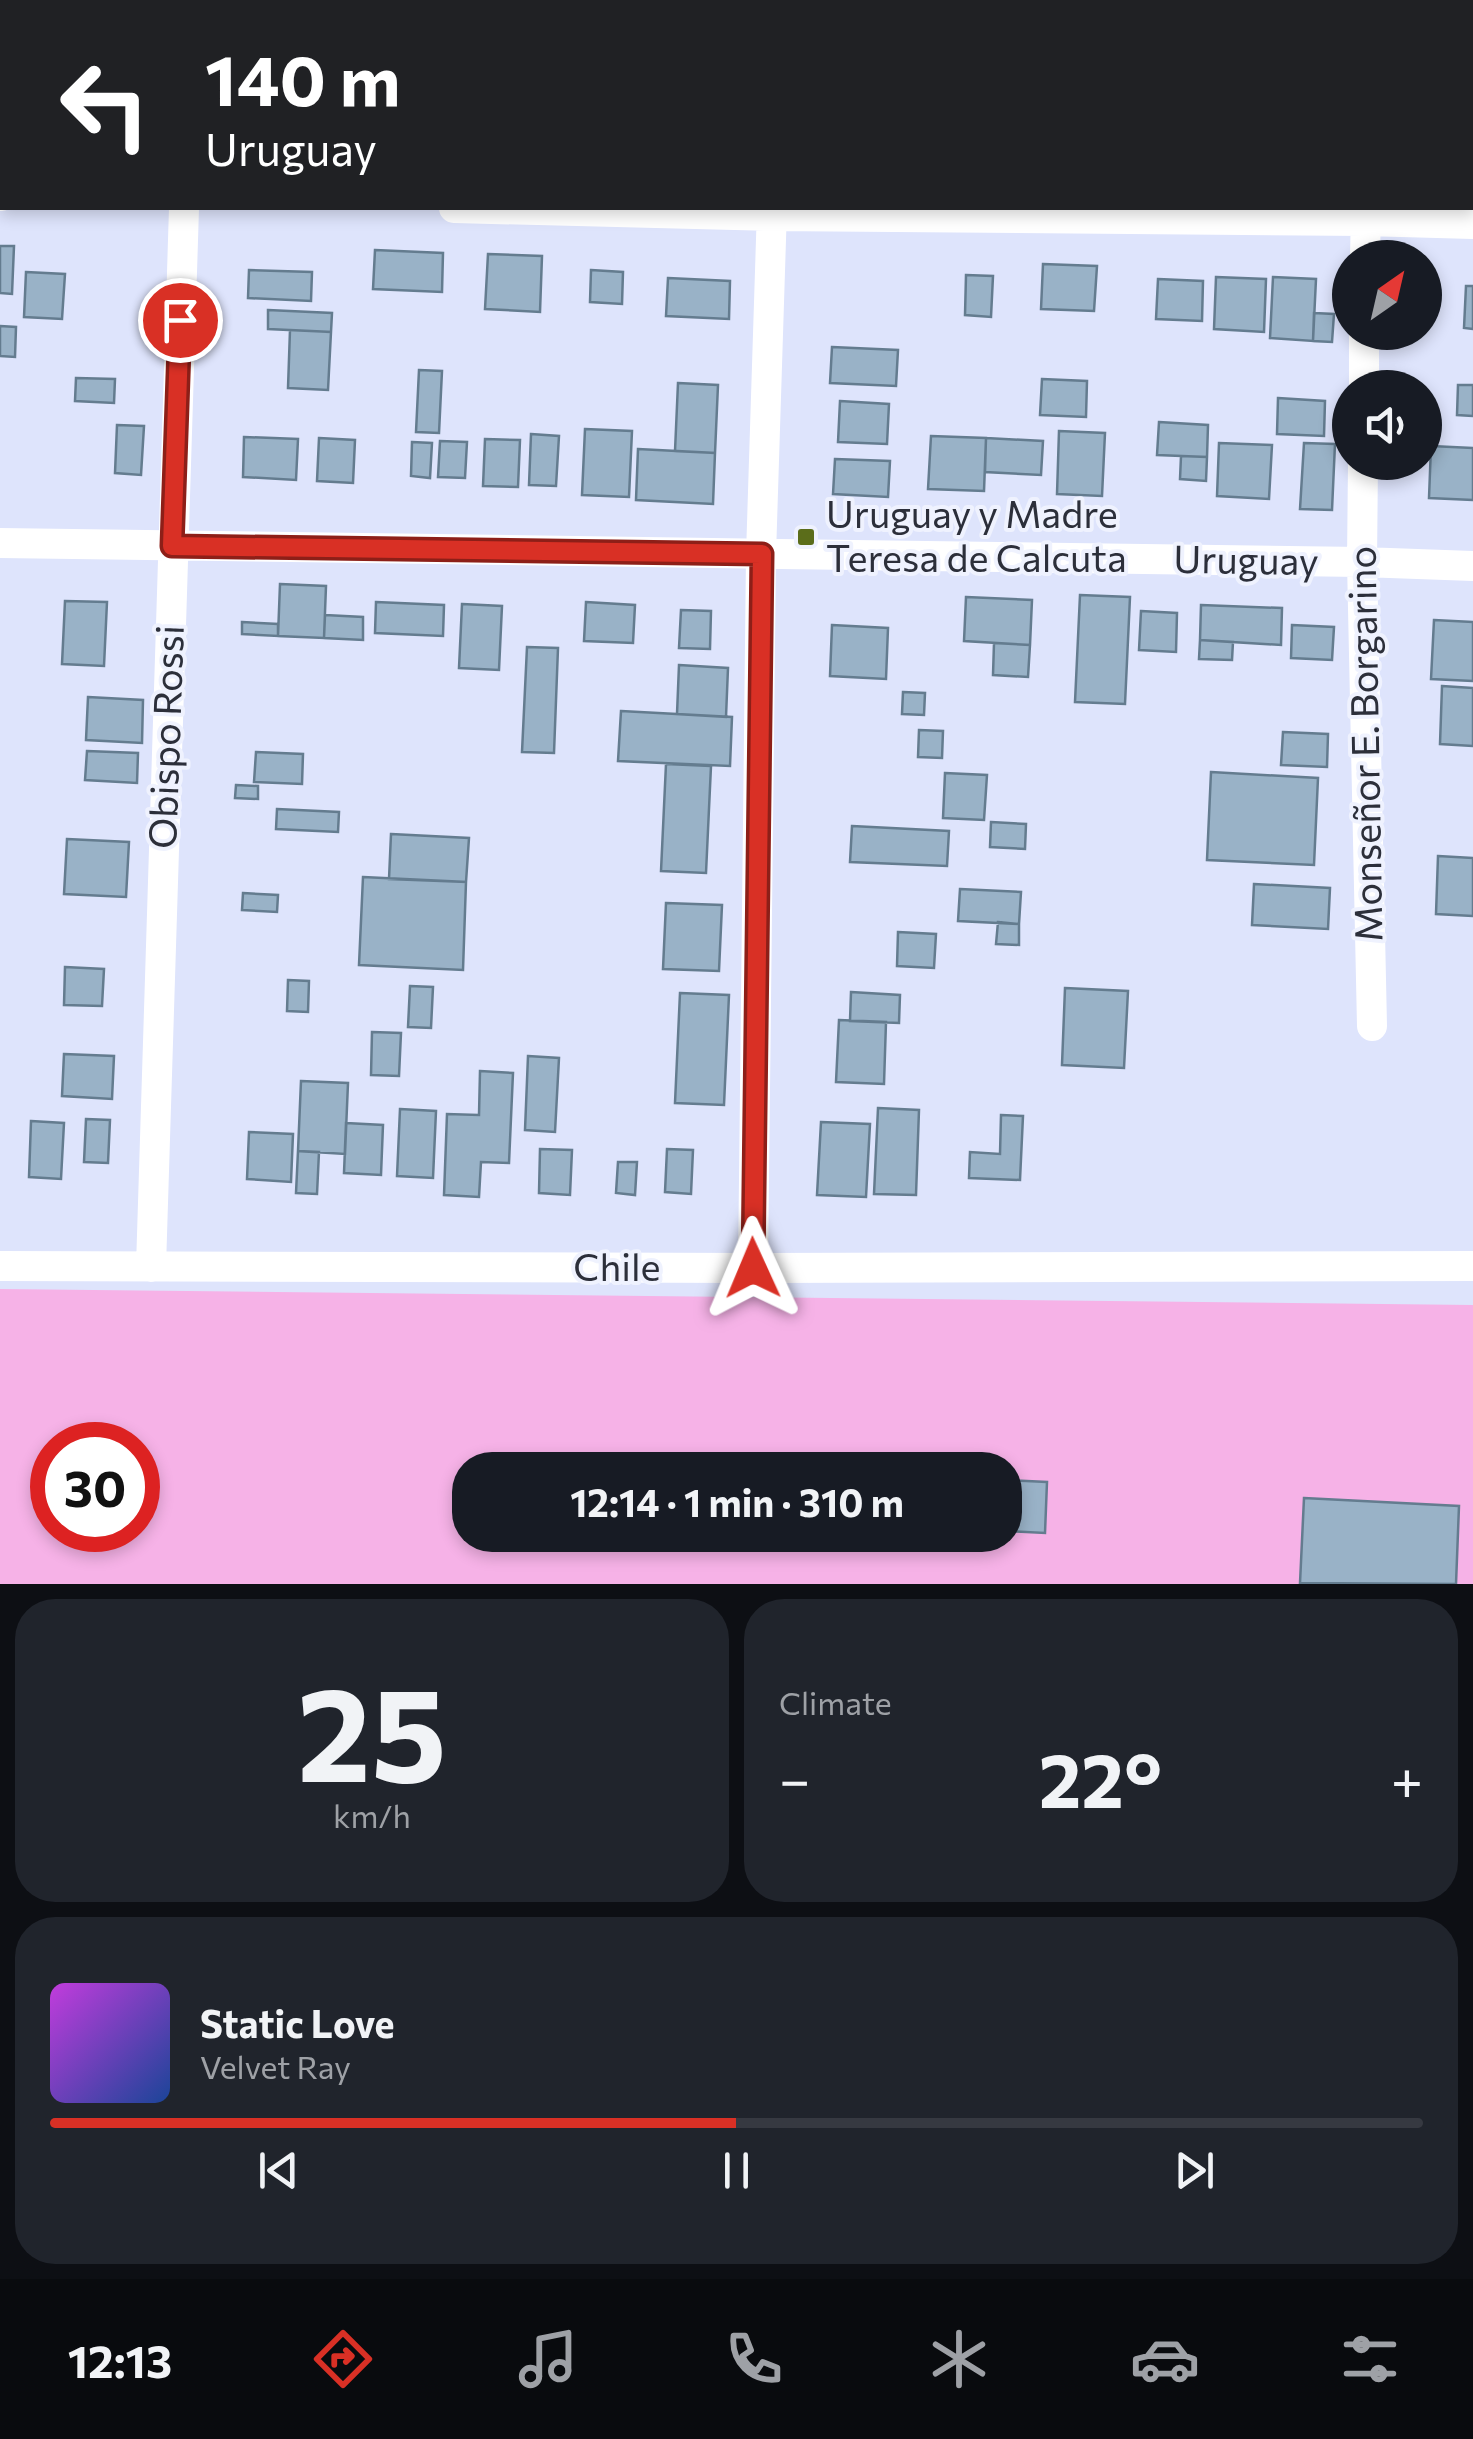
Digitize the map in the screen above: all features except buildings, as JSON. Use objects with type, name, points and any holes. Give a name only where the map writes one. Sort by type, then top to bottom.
[{"type":"street","name":"Obispo Rossi","points":[[151,1267],[184,210]]},
{"type":"street","points":[[613,210],[1366,214],[1473,224]]},
{"type":"street","points":[[753,1268],[762,554],[772,212]]},
{"type":"street","points":[[1365,240],[1366,214]]},
{"type":"street","name":"Monseñor E. Borgarino","points":[[1363,480],[1372,1026]]},
{"type":"street","name":"Uruguay","points":[[0,543],[1473,566]]},
{"type":"street","name":"Chile","points":[[0,1266],[1473,1266]]},
{"type":"shaded area","points":[[0,1289],[1473,1305],[1473,1584],[0,1584]]},
{"type":"place","name":"Uruguay y Madre Teresa de Calcuta","points":[[806,537]]},
{"type":"route","points":[[180,320],[172,546],[762,554],[753,1268]]}]
